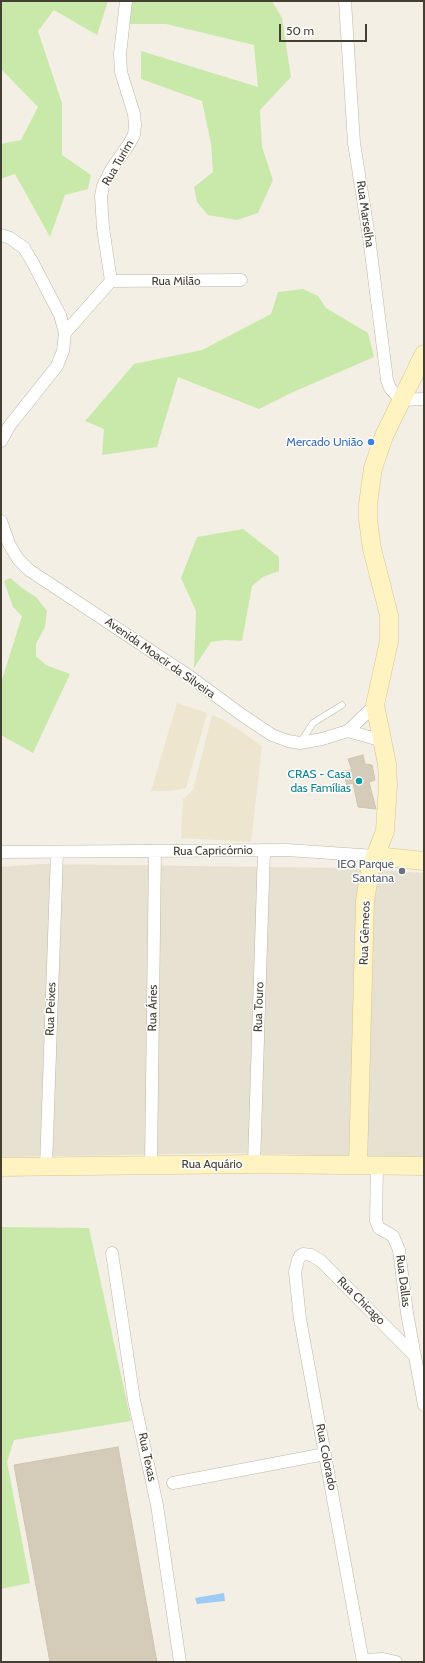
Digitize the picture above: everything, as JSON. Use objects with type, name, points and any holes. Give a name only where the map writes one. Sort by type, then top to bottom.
[{"type":"street","name":"Rua Turim","points":[[111,281],[100,196],[111,170],[134,135],[135,125],[134,114],[121,72],[120,54],[126,1]]},
{"type":"street","name":"Rua Marselha","points":[[345,1],[354,143],[369,237],[387,380],[390,388],[401,400]]},
{"type":"street","points":[[1,235],[10,238],[24,248],[34,263],[60,315],[65,333],[63,351],[57,366],[10,425],[1,441]]},
{"type":"street","name":"Rua Milão","points":[[111,281],[241,280]]},
{"type":"street","points":[[65,333],[111,281]]},
{"type":"street","points":[[375,706],[389,642],[390,628],[387,603],[378,576],[368,520],[368,504],[373,468],[378,451],[424,354]]},
{"type":"street","points":[[401,400],[424,399]]},
{"type":"street","name":"Avenida Moacir da Silveira","points":[[1,521],[9,544],[18,559],[29,570],[189,676],[272,735],[288,741],[300,743],[311,742],[348,731],[375,706]]},
{"type":"street","name":"Rua Gêmeos","points":[[358,1166],[365,901],[368,879],[385,830],[388,805],[388,778],[383,741],[375,706]]},
{"type":"street","points":[[348,731],[383,741]]},
{"type":"street","name":"Rua Capricórnio","points":[[1,852],[264,850],[304,851],[424,861]]},
{"type":"street","name":"Rua Touro","points":[[254,1164],[264,850]]},
{"type":"street","name":"Rua Áries","points":[[151,1164],[155,851]]},
{"type":"street","name":"Rua Peixes","points":[[46,1167],[57,852]]},
{"type":"street","name":"Rua Aquário","points":[[1,1167],[151,1164],[424,1166]]},
{"type":"street","name":"Rua Dallas","points":[[376,1166],[376,1221],[379,1228],[393,1236],[399,1250],[407,1313],[424,1405]]},
{"type":"street","name":"Rua Texas","points":[[112,1253],[134,1400],[157,1505],[180,1662]]},
{"type":"street","name":"Rua Chicago","points":[[303,1254],[311,1255],[321,1261],[414,1355]]},
{"type":"street","name":"Rua Colorado","points":[[303,1254],[298,1260],[295,1272],[298,1303],[363,1661]]},
{"type":"street","points":[[173,1483],[325,1454]]},
{"type":"street","points":[[363,1661],[383,1659],[396,1662]]},
{"type":"lane","points":[[300,743],[313,723],[342,705]]},
{"type":"shaded area","points":[[177,703],[207,713],[186,788],[171,791],[151,791]]},
{"type":"shaded area","points":[[212,715],[224,720],[262,746],[251,842],[181,838],[183,799],[193,790]]},
{"type":"shaded area","points":[[40,864],[347,868],[424,873],[424,1158],[237,1153],[1,1157],[1,867]]},
{"type":"green space","points":[[1,1],[108,1],[97,35],[54,10],[38,31],[62,103],[62,155],[91,175],[88,189],[65,195],[50,237],[15,174],[1,179],[1,144],[21,140],[38,107],[1,69]]},
{"type":"green space","points":[[131,1],[272,1],[282,18],[291,77],[260,110],[262,147],[273,180],[258,213],[237,220],[208,215],[197,202],[194,187],[213,172],[211,144],[202,101],[141,79],[141,51],[258,87],[254,45],[166,24],[128,24]]},
{"type":"green space","points":[[303,289],[318,296],[326,308],[368,333],[374,357],[291,393],[259,409],[178,377],[157,447],[102,455],[104,429],[85,421],[134,364],[202,350],[271,314],[278,292]]},
{"type":"green space","points":[[243,529],[279,557],[279,571],[263,577],[252,586],[242,641],[225,640],[211,642],[194,668],[196,611],[181,578],[197,537]]},
{"type":"green space","points":[[10,578],[36,597],[47,611],[45,627],[36,644],[36,656],[46,665],[70,674],[33,753],[1,735],[1,683],[22,616],[13,607],[4,581]]},
{"type":"green space","points":[[1,1227],[89,1228],[131,1421],[14,1440],[7,1462],[30,1583],[1,1589]]},
{"type":"water","points":[[224,1593],[225,1601],[197,1604],[195,1598]]},
{"type":"building","name":"CRAS - Casa das Famílias","points":[[363,755],[365,764],[372,765],[375,780],[369,782],[376,809],[358,807],[353,783],[347,785],[343,771],[352,770],[348,759]]},
{"type":"building","points":[[118,1447],[157,1662],[50,1662],[14,1465]]},
{"type":"place","name":"Mercado União","points":[[371,442]]},
{"type":"place","name":"CRAS - Casa das Famílias","points":[[359,781]]},
{"type":"place","name":"IEQ Parque Santana","points":[[402,871]]}]
